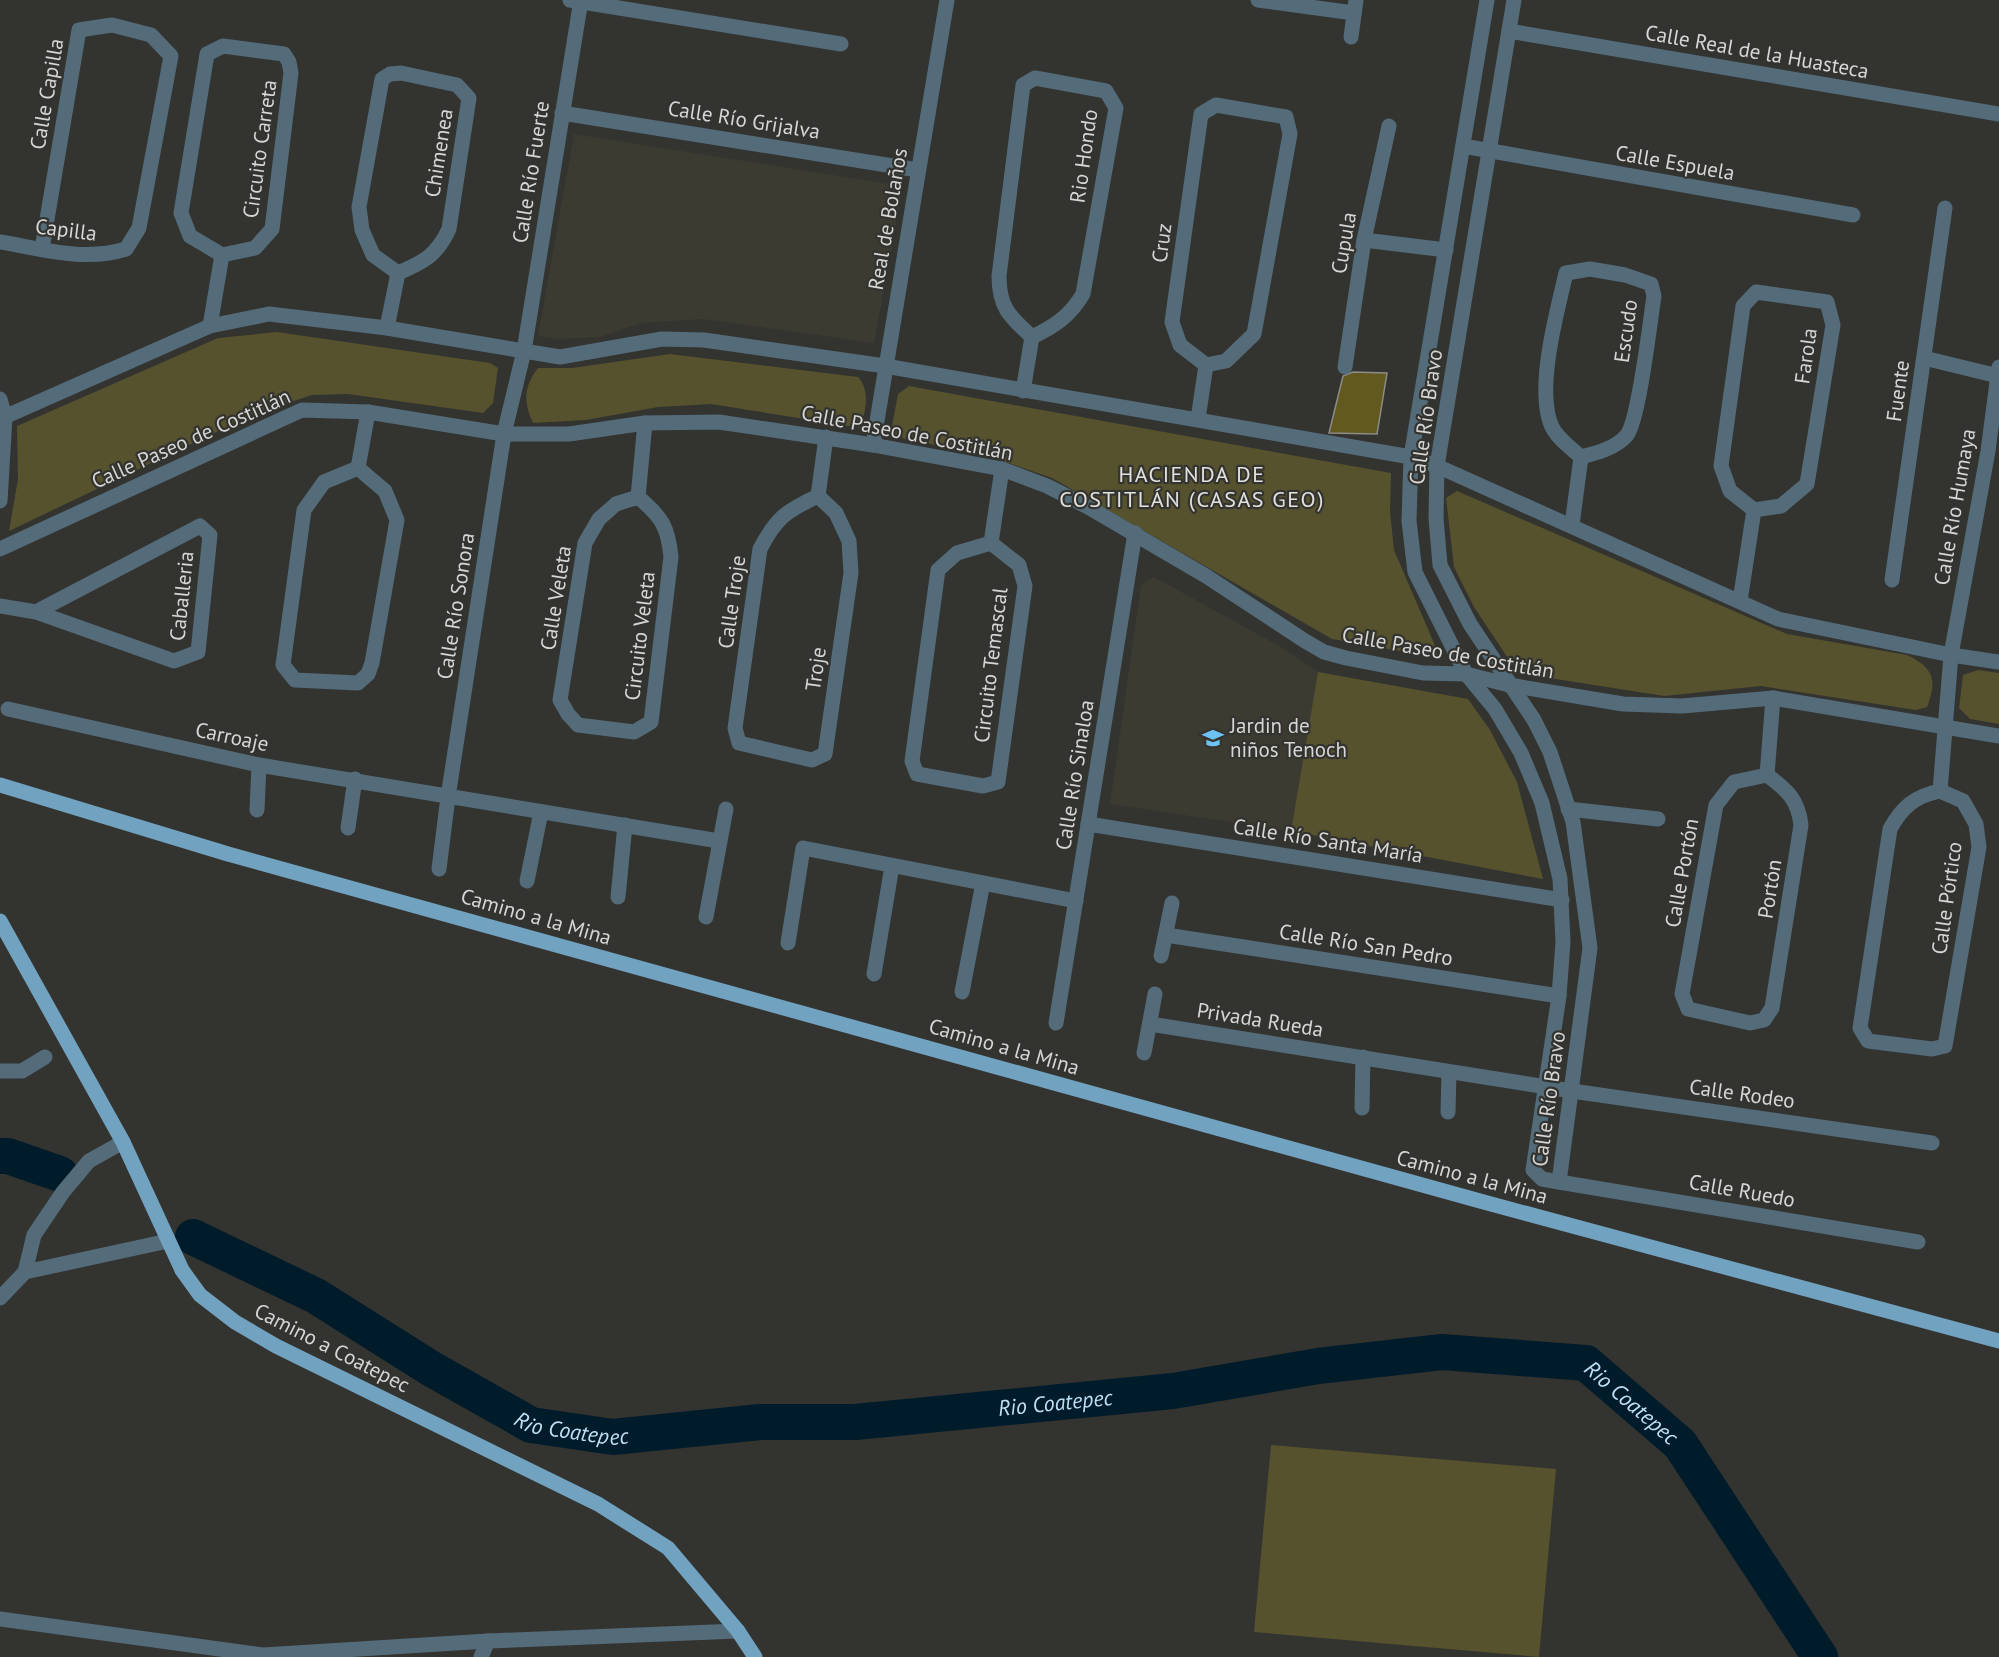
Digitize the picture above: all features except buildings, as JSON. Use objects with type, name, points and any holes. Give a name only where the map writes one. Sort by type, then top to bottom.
[{"type":"main road","name":"Camino a la Mina","points":[[0,785],[251,860],[1468,1197],[1999,1341]]},
{"type":"main road","name":"Camino a Coatepec","points":[[0,921],[123,1142],[182,1270],[200,1295],[235,1322],[276,1347],[598,1504],[668,1548],[738,1631],[755,1657]]},
{"type":"street","name":"Real de Bolaños","points":[[873,445],[947,0]]},
{"type":"street","points":[[1258,0],[1355,7],[1351,37]]},
{"type":"street","name":"Calle Río Bravo","points":[[1486,0],[1411,457],[1409,521],[1415,572],[1466,674],[1495,709],[1521,753],[1542,803],[1550,833],[1562,900],[1563,942],[1559,996],[1533,1170],[1542,1179],[1559,1182],[1590,948],[1573,822],[1550,752],[1534,720],[1470,624],[1440,565],[1436,518],[1437,465],[1514,0]]},
{"type":"street","points":[[577,1],[841,44]]},
{"type":"street","name":"Calle Río Fuerte","points":[[524,351],[562,113],[577,1]]},
{"type":"street","name":"Calle Capilla","points":[[42,249],[79,30],[112,25],[151,35],[171,56],[139,228],[126,249]]},
{"type":"street","name":"Calle Real de la Huasteca","points":[[1509,31],[1999,114]]},
{"type":"street","name":"Circuito Carreta","points":[[222,46],[284,54],[289,62],[291,74],[272,229],[255,248],[222,255],[190,236],[181,213],[207,54],[222,46]]},
{"type":"street","name":"Chimenea","points":[[390,74],[457,85],[469,98],[449,229],[441,246],[423,262],[398,273],[373,255],[362,230],[359,207],[382,79],[390,74]]},
{"type":"street","name":"Rio Hondo","points":[[1035,78],[1106,91],[1116,108],[1083,294],[1073,311],[1053,327],[1032,337],[1012,318],[999,296],[999,276],[1023,85],[1035,78]]},
{"type":"street","name":"Cruz","points":[[1216,105],[1286,117],[1290,134],[1254,334],[1226,361],[1206,365],[1180,345],[1172,322],[1201,114],[1216,105]]},
{"type":"street","name":"Calle Río Grijalva","points":[[562,113],[918,170]]},
{"type":"street","name":"Cupula","points":[[1345,367],[1364,240],[1389,126]]},
{"type":"street","name":"Calle Espuela","points":[[1463,146],[1854,215]]},
{"type":"street","name":"Fuente","points":[[1892,580],[1945,208]]},
{"type":"street","points":[[1364,240],[1446,250]]},
{"type":"street","name":"Capilla","points":[[0,242],[104,256],[126,249]]},
{"type":"street","points":[[210,326],[222,255]]},
{"type":"street","name":"Escudo","points":[[1590,269],[1625,275],[1651,284],[1654,296],[1636,409],[1627,434],[1604,451],[1581,457],[1552,428],[1545,403],[1545,384],[1566,273],[1590,269]]},
{"type":"street","points":[[387,328],[398,273]]},
{"type":"street","name":"Farola","points":[[1756,292],[1827,302],[1833,325],[1807,484],[1781,507],[1754,510],[1730,490],[1721,466],[1743,306],[1756,292]]},
{"type":"street","points":[[2,418],[210,326],[269,314],[387,328],[560,357],[662,339],[704,340],[885,366],[1411,457],[1437,465],[1778,619],[1951,656],[1999,662]]},
{"type":"street","points":[[1023,391],[1032,337]]},
{"type":"street","name":"Calle Río Sonora","points":[[439,869],[504,434],[524,351]]},
{"type":"street","points":[[1924,358],[1998,371]]},
{"type":"street","points":[[1198,419],[1206,365]]},
{"type":"street","name":"Calle Río Humaya","points":[[1940,791],[1951,656],[1993,452],[1998,371]]},
{"type":"street","points":[[0,399],[2,418],[0,501]]},
{"type":"street","name":"Calle Paseo de Costitlán","points":[[0,549],[303,410],[368,412],[504,434],[569,434],[645,423],[720,422],[826,437],[1002,469],[1047,486],[1136,533],[1324,652],[1423,673],[1466,674],[1509,685],[1623,704],[1682,706],[1773,698],[1999,736]]},
{"type":"street","points":[[358,468],[368,412]]},
{"type":"street","points":[[638,497],[645,423]]},
{"type":"street","points":[[818,496],[826,437]]},
{"type":"street","points":[[1572,525],[1581,457]]},
{"type":"street","points":[[358,468],[385,490],[397,520],[372,663],[368,674],[358,682],[295,680],[283,665],[304,510],[324,482],[358,468]]},
{"type":"street","points":[[991,543],[1002,469]]},
{"type":"street","name":"Calle Troje","points":[[735,728],[760,549],[773,524],[795,507],[818,496]]},
{"type":"street","name":"Troje","points":[[735,728],[739,744],[812,760],[825,754],[850,573],[849,541],[836,513],[818,496]]},
{"type":"street","name":"Calle Veleta","points":[[560,700],[585,543],[599,519],[616,504],[638,497]]},
{"type":"street","name":"Circuito Veleta","points":[[560,700],[578,725],[634,732],[651,722],[671,557],[668,531],[654,510],[638,497]]},
{"type":"street","points":[[1740,601],[1754,510]]},
{"type":"street","name":"Caballeria","points":[[0,606],[36,612],[174,661],[198,652],[210,535],[200,526],[36,612]]},
{"type":"street","name":"Calle Río Sinaloa","points":[[1056,1023],[1136,533]]},
{"type":"street","name":"Circuito Temascal","points":[[991,543],[1018,565],[1025,586],[998,782],[983,786],[917,774],[912,761],[938,570],[957,553],[991,543]]},
{"type":"street","points":[[1767,775],[1773,698]]},
{"type":"street","name":"Carroaje","points":[[8,709],[259,765],[355,779],[448,797],[718,841]]},
{"type":"street","points":[[256,810],[259,765]]},
{"type":"street","name":"Portón","points":[[1764,1020],[1772,1008],[1802,825],[1799,808],[1791,794],[1767,775]]},
{"type":"street","name":"Calle Portón","points":[[1764,1020],[1750,1023],[1705,1015],[1688,1009],[1682,994],[1716,805],[1734,782],[1767,775]]},
{"type":"street","points":[[348,828],[355,779]]},
{"type":"street","name":"Calle Pórtico","points":[[1940,791],[1963,801],[1976,824],[1979,848],[1945,1046],[1932,1049],[1868,1041],[1860,1028],[1890,829],[1901,809],[1924,794],[1940,791]]},
{"type":"street","points":[[706,917],[718,841],[726,809]]},
{"type":"street","points":[[1568,809],[1658,819]]},
{"type":"street","points":[[527,881],[541,812]]},
{"type":"street","name":"Calle Río Santa María","points":[[1088,824],[1562,900]]},
{"type":"street","points":[[618,897],[625,825]]},
{"type":"street","points":[[788,943],[803,848],[1076,901]]},
{"type":"street","points":[[874,974],[892,866]]},
{"type":"street","points":[[962,992],[983,883]]},
{"type":"street","points":[[1161,956],[1172,903]]},
{"type":"street","name":"Calle Río San Pedro","points":[[1166,935],[1559,996]]},
{"type":"street","points":[[1144,1053],[1155,994]]},
{"type":"street","name":"Privada Rueda","points":[[1150,1024],[1546,1086]]},
{"type":"street","points":[[0,1071],[22,1071],[45,1057]]},
{"type":"street","points":[[1362,1108],[1363,1057]]},
{"type":"street","points":[[1448,1112],[1449,1072]]},
{"type":"street","name":"Calle Rodeo","points":[[1546,1086],[1932,1143]]},
{"type":"street","points":[[0,1298],[25,1272],[34,1235],[63,1192],[88,1161],[123,1142]]},
{"type":"street","name":"Calle Ruedo","points":[[1559,1182],[1918,1242]]},
{"type":"street","points":[[25,1272],[168,1241]]},
{"type":"street","points":[[0,1619],[263,1655],[488,1641],[738,1631]]},
{"type":"street","points":[[481,1657],[488,1641]]},
{"type":"shaded area","points":[[574,134],[903,186],[874,343],[703,319],[641,323],[600,337],[558,339],[538,336]]},
{"type":"shaded area","points":[[277,332],[490,363],[498,368],[493,403],[483,413],[348,394],[312,395],[254,414],[9,531],[18,479],[17,426],[218,338]]},
{"type":"shaded area","points":[[670,354],[858,377],[865,388],[866,395],[861,428],[711,404],[658,407],[586,420],[533,423],[526,394],[530,381],[538,368],[572,368]]},
{"type":"shaded area","points":[[909,386],[1391,473],[1390,512],[1394,550],[1437,650],[1437,656],[1332,639],[1052,478],[980,453],[908,440],[895,435],[892,426],[898,394]]},
{"type":"shaded area","points":[[1457,491],[1787,634],[1907,655],[1923,664],[1931,675],[1932,689],[1927,707],[1916,710],[1761,686],[1664,696],[1518,673],[1474,607],[1454,567],[1446,498]]},
{"type":"shaded area","name":"Jardin de niños Tenoch","points":[[1154,577],[1281,647],[1318,672],[1291,831],[1110,804],[1141,585]]},
{"type":"shaded area","points":[[1978,670],[1999,673],[1999,724],[1970,719],[1959,708],[1963,675]]},
{"type":"shaded area","points":[[1318,672],[1468,699],[1490,730],[1517,782],[1543,879],[1291,831]]},
{"type":"shaded area","points":[[1271,1445],[1556,1469],[1539,1657],[1254,1632]]},
{"type":"waterway","name":"Rio Coatepec","points":[[0,1156],[8,1156],[60,1174]]},
{"type":"waterway","name":"Rio Coatepec","points":[[193,1237],[316,1296],[430,1368],[531,1425],[613,1437],[760,1422],[855,1422],[1173,1391],[1318,1366],[1442,1352],[1586,1363],[1680,1444],[1820,1657]]},
{"type":"place","name":"Jardin de niños Tenoch","points":[[1213,738]]},
{"type":"district","name":"HACIENDA DE COSTITLÁN (CASAS GEO)","points":[[1192,486]]}]
